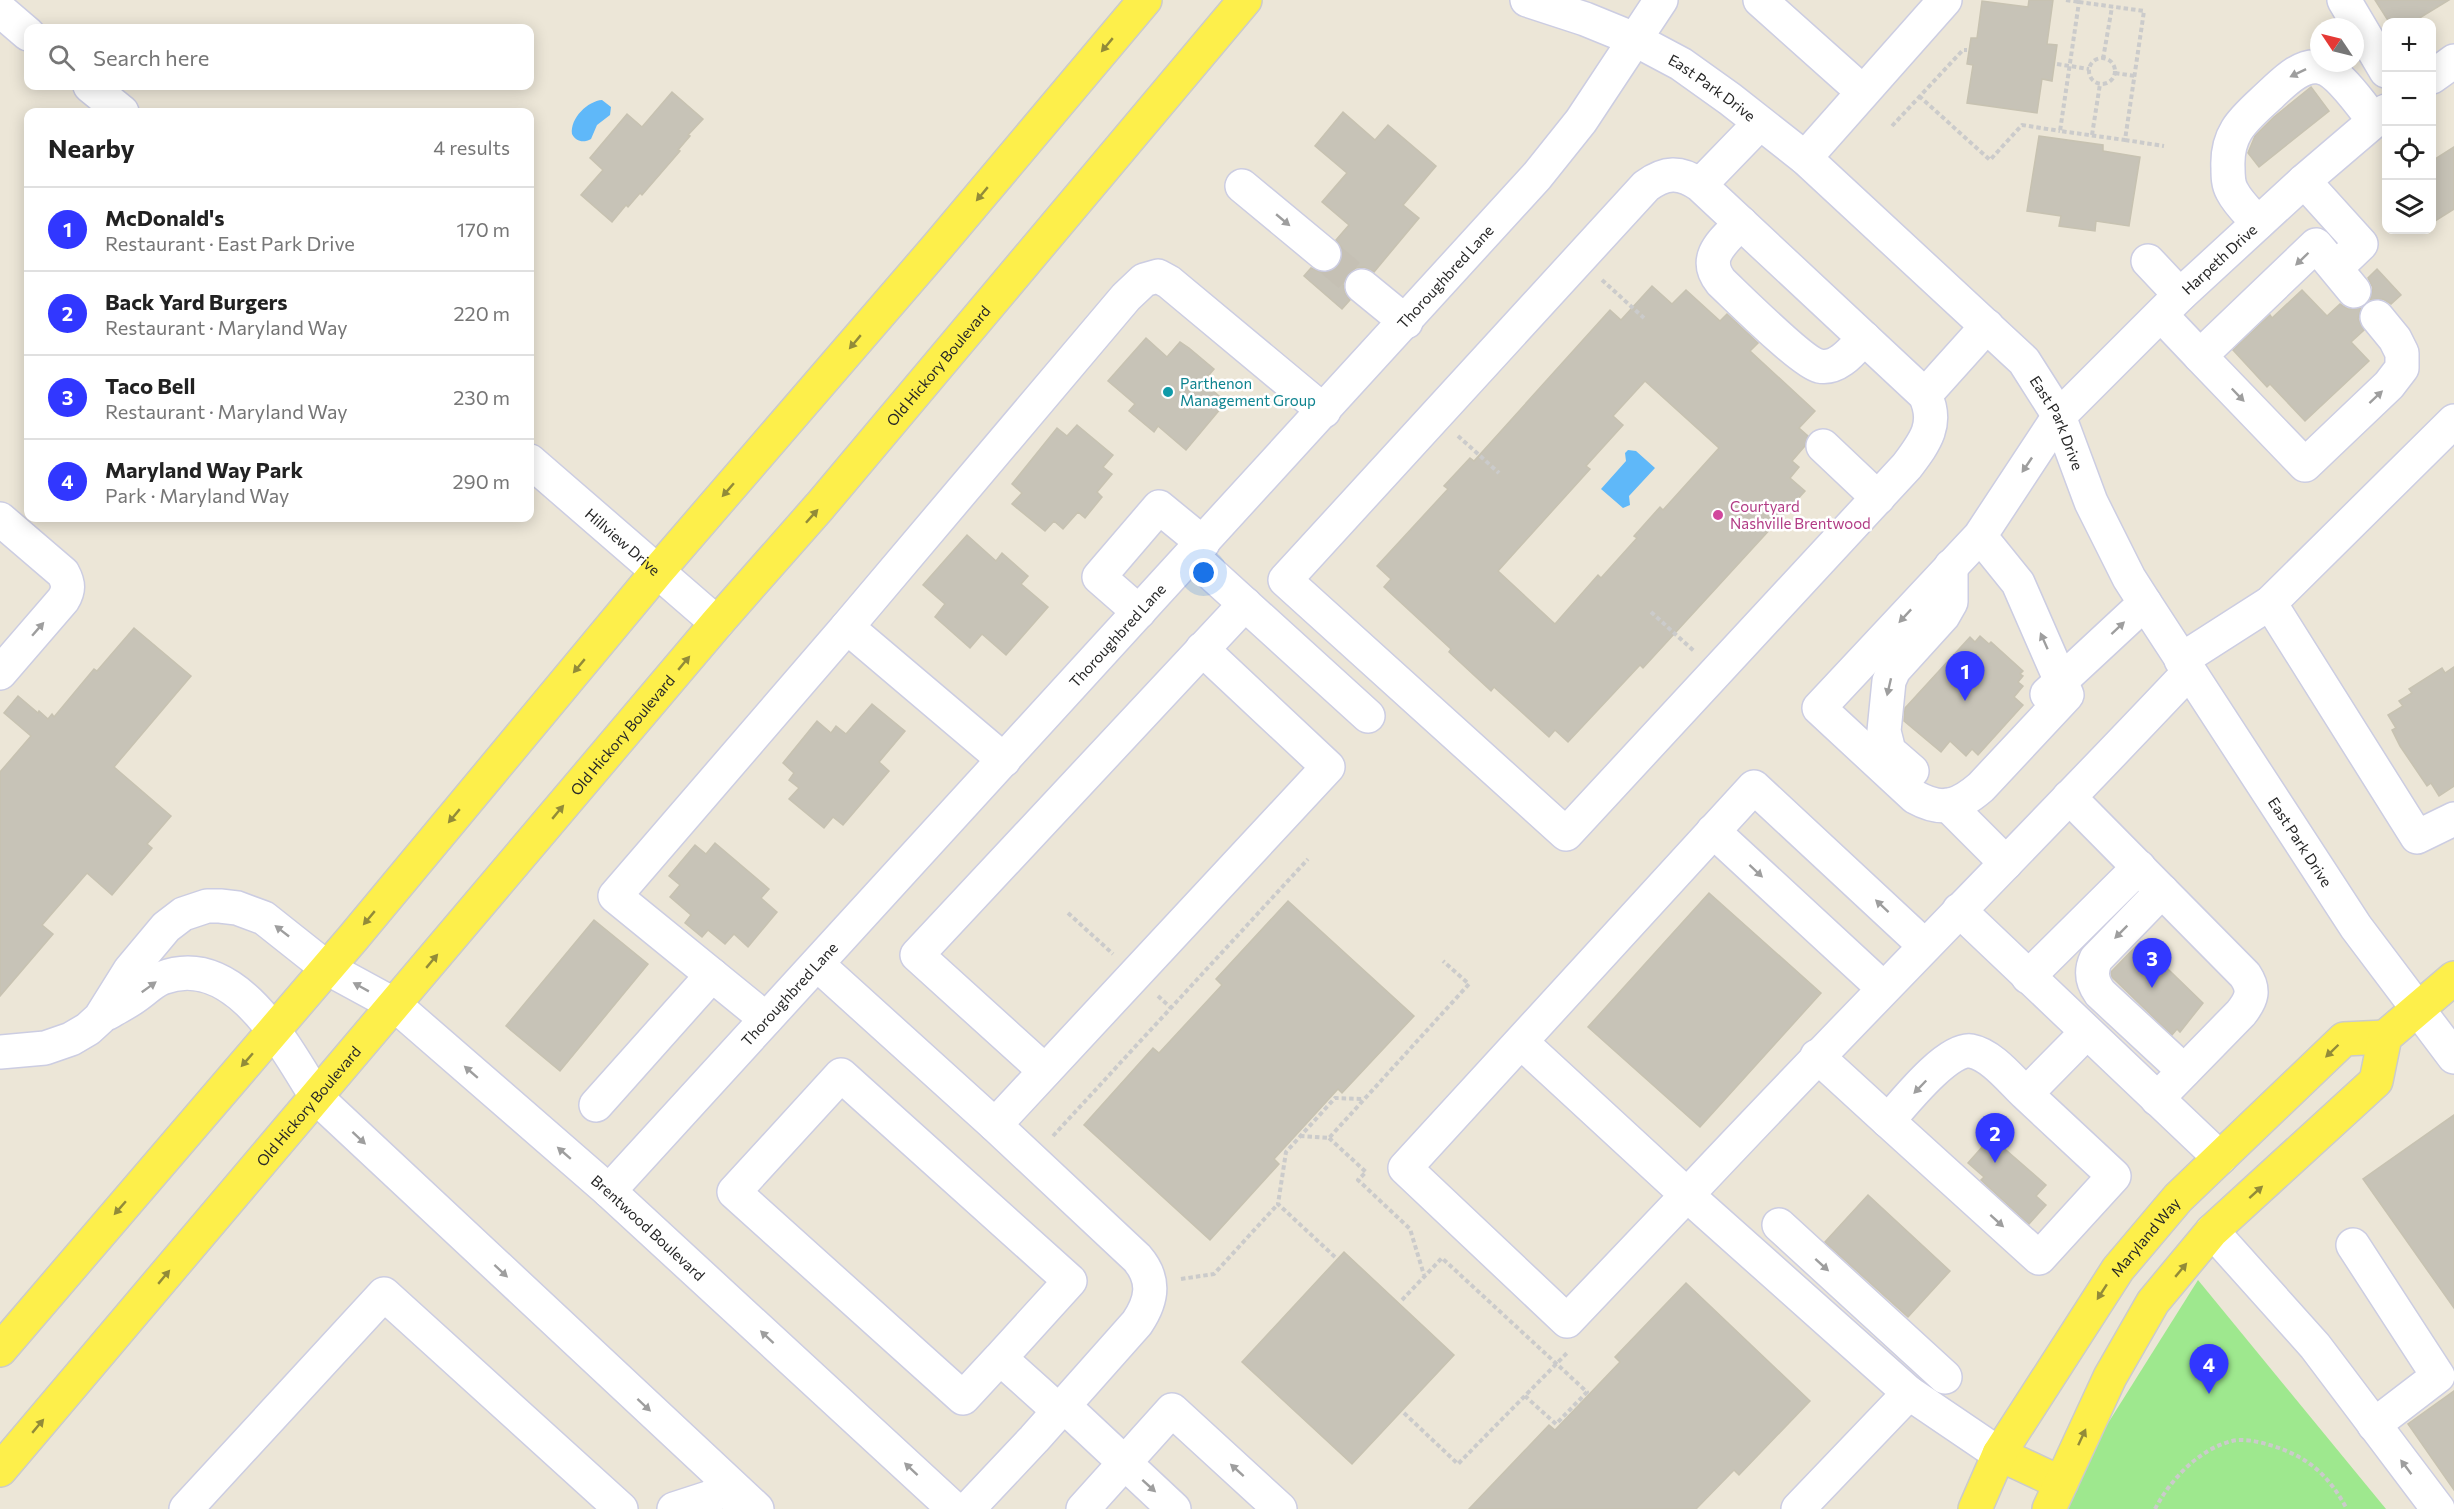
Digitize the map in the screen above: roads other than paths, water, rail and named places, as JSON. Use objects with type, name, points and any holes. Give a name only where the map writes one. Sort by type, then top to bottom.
[{"type":"main road","points":[[0,1350],[327,968],[657,572],[931,254],[1145,0]]},
{"type":"main road","name":"Old Hickory Boulevard","points":[[0,1470],[717,624],[820,506],[1245,0]]},
{"type":"main road","points":[[1999,1454],[2055,1496],[2110,1377],[2153,1302],[2212,1231],[2376,1081],[2385,1037],[2454,978]]},
{"type":"main road","name":"Maryland Way","points":[[1975,1509],[1999,1454],[2118,1269],[2178,1198],[2344,1039],[2385,1037]]},
{"type":"street","name":"East Park Drive","points":[[1527,0],[1586,19],[1634,39],[1681,64],[1805,158],[2024,360],[2059,416],[2091,502],[2145,603],[2356,927],[2454,1057]]},
{"type":"street","name":"Thoroughbred Lane","points":[[609,1191],[1406,322],[1566,142],[1661,0]]},
{"type":"street","points":[[1760,0],[1863,92]]},
{"type":"street","points":[[1805,158],[1946,0]]},
{"type":"street","points":[[2344,0],[2382,64]]},
{"type":"street","points":[[0,10],[24,31]]},
{"type":"street","points":[[2436,74],[2454,61]]},
{"type":"street","points":[[2258,223],[2231,189],[2227,165],[2229,148],[2234,131],[2240,124],[2290,77],[2310,67],[2317,66],[2327,70],[2380,116]]},
{"type":"street","points":[[95,90],[117,108]]},
{"type":"street","name":"Harpeth Drive","points":[[1948,806],[1928,804],[1915,797],[1819,708],[1980,536],[2059,416],[2170,305],[2304,181],[2380,116]]},
{"type":"street","points":[[1700,185],[1760,123]]},
{"type":"street","points":[[1045,1071],[916,955],[1202,649],[1285,580],[1646,186],[1656,178],[1665,174],[1677,174],[1689,177],[1700,185],[1925,395],[1932,416],[1930,432],[1907,466],[1566,834],[1285,580]]},
{"type":"street","points":[[2200,356],[2316,245],[2345,279],[2361,244],[2304,181]]},
{"type":"street","points":[[1242,186],[1324,254]]},
{"type":"street","points":[[1741,223],[1720,245],[1713,260],[1712,268],[1720,282],[1795,350],[1820,366],[1837,363],[1864,338]]},
{"type":"street","points":[[2148,261],[2170,305],[2200,356],[2305,465],[2389,385],[2402,368],[2402,353],[2396,339],[2377,317]]},
{"type":"street","points":[[766,1019],[615,896],[847,627],[1126,297],[1144,280],[1158,276],[1169,282],[1324,411]]},
{"type":"street","points":[[1362,286],[1406,322]]},
{"type":"street","points":[[1925,395],[1987,326]]},
{"type":"street","points":[[1925,946],[1754,787],[1405,1168],[1567,1321],[1817,1056],[1925,946],[1959,910],[2006,863],[2069,797],[2185,666],[2270,603],[2454,421]]},
{"type":"street","points":[[1823,446],[1878,498]]},
{"type":"street","name":"Hillview Drive","points":[[534,464],[717,624]]},
{"type":"street","points":[[1139,612],[1099,577],[1159,507],[1249,608],[1368,716]]},
{"type":"street","points":[[0,518],[63,573],[68,582],[68,591],[63,600],[0,673]]},
{"type":"street","points":[[1980,536],[2018,583],[2067,694],[1981,787],[1967,799],[1948,806],[2006,863]]},
{"type":"street","points":[[1951,566],[1951,602],[1943,616],[1894,670],[1889,681],[1884,731],[1889,752],[1917,775],[1937,786],[1960,779],[2010,728],[2145,603]]},
{"type":"street","points":[[2270,603],[2417,837],[2454,819]]},
{"type":"street","points":[[847,627],[1004,759]]},
{"type":"street","points":[[995,1125],[1328,767],[1202,649]]},
{"type":"street","points":[[2069,797],[2246,975],[2252,985],[2249,1003],[2157,1099]]},
{"type":"street","points":[[1713,831],[1883,988]]},
{"type":"street","points":[[2028,977],[2139,867]]},
{"type":"street","points":[[2162,891],[2096,959],[2093,966],[2093,980],[2100,993],[2184,1071]]},
{"type":"street","name":"Brentwood Boulevard","points":[[100,1018],[130,970],[166,927],[183,914],[207,906],[237,908],[264,918],[327,968],[394,1005],[609,1191],[954,1509]]},
{"type":"street","points":[[1959,910],[2220,1158]]},
{"type":"street","points":[[817,964],[995,1125],[1137,1258],[1144,1267],[1150,1284],[1151,1294],[1146,1309],[1137,1323],[968,1509]]},
{"type":"street","points":[[0,1052],[45,1048],[62,1043],[88,1029],[100,1018],[161,978],[188,973],[208,976],[225,984],[274,1029],[316,1098],[734,1496],[757,1509]]},
{"type":"street","points":[[596,1105],[712,975]]},
{"type":"street","points":[[2026,1094],[2086,1033]]},
{"type":"street","points":[[1521,1042],[1909,1394],[1999,1454]]},
{"type":"street","points":[[1817,1056],[1887,1121],[2039,1258],[2114,1176],[1993,1063],[1977,1053],[1964,1051],[1951,1056],[1887,1121]]},
{"type":"street","points":[[841,1075],[1070,1281],[1000,1358],[963,1398],[734,1192],[841,1075]]},
{"type":"street","points":[[1779,1225],[1945,1377]]},
{"type":"street","points":[[2212,1231],[2315,1346],[2438,1509]]},
{"type":"street","points":[[2353,1245],[2438,1376],[2374,1425]]},
{"type":"street","points":[[186,1509],[384,1294],[621,1509]]},
{"type":"street","points":[[1000,1358],[1062,1408],[1174,1509]]},
{"type":"street","points":[[1798,1509],[1909,1394]]},
{"type":"street","points":[[1083,1509],[1172,1410],[1280,1509]]},
{"type":"street","points":[[674,1509],[711,1497],[734,1496]]},
{"type":"water","points":[[602,100],[611,107],[610,115],[597,125],[591,139],[583,141],[576,139],[572,134],[572,128],[577,116],[591,103]]},
{"type":"water","points":[[1628,450],[1636,451],[1655,468],[1629,496],[1630,505],[1623,508],[1601,489],[1626,461],[1625,453]]},
{"type":"tunnel","points":[[1324,254],[1362,286]]},
{"type":"place","name":"Parthenon Management Group","points":[[1168,392]]},
{"type":"place","name":"Courtyard Nashville Brentwood","points":[[1718,515]]},
{"type":"place","name":"McDonald's","points":[[1965,701]]},
{"type":"place","name":"Taco Bell","points":[[2152,988]]},
{"type":"place","name":"Back Yard Burgers","points":[[1995,1163]]},
{"type":"place","name":"Maryland Way Park","points":[[2209,1394]]}]
